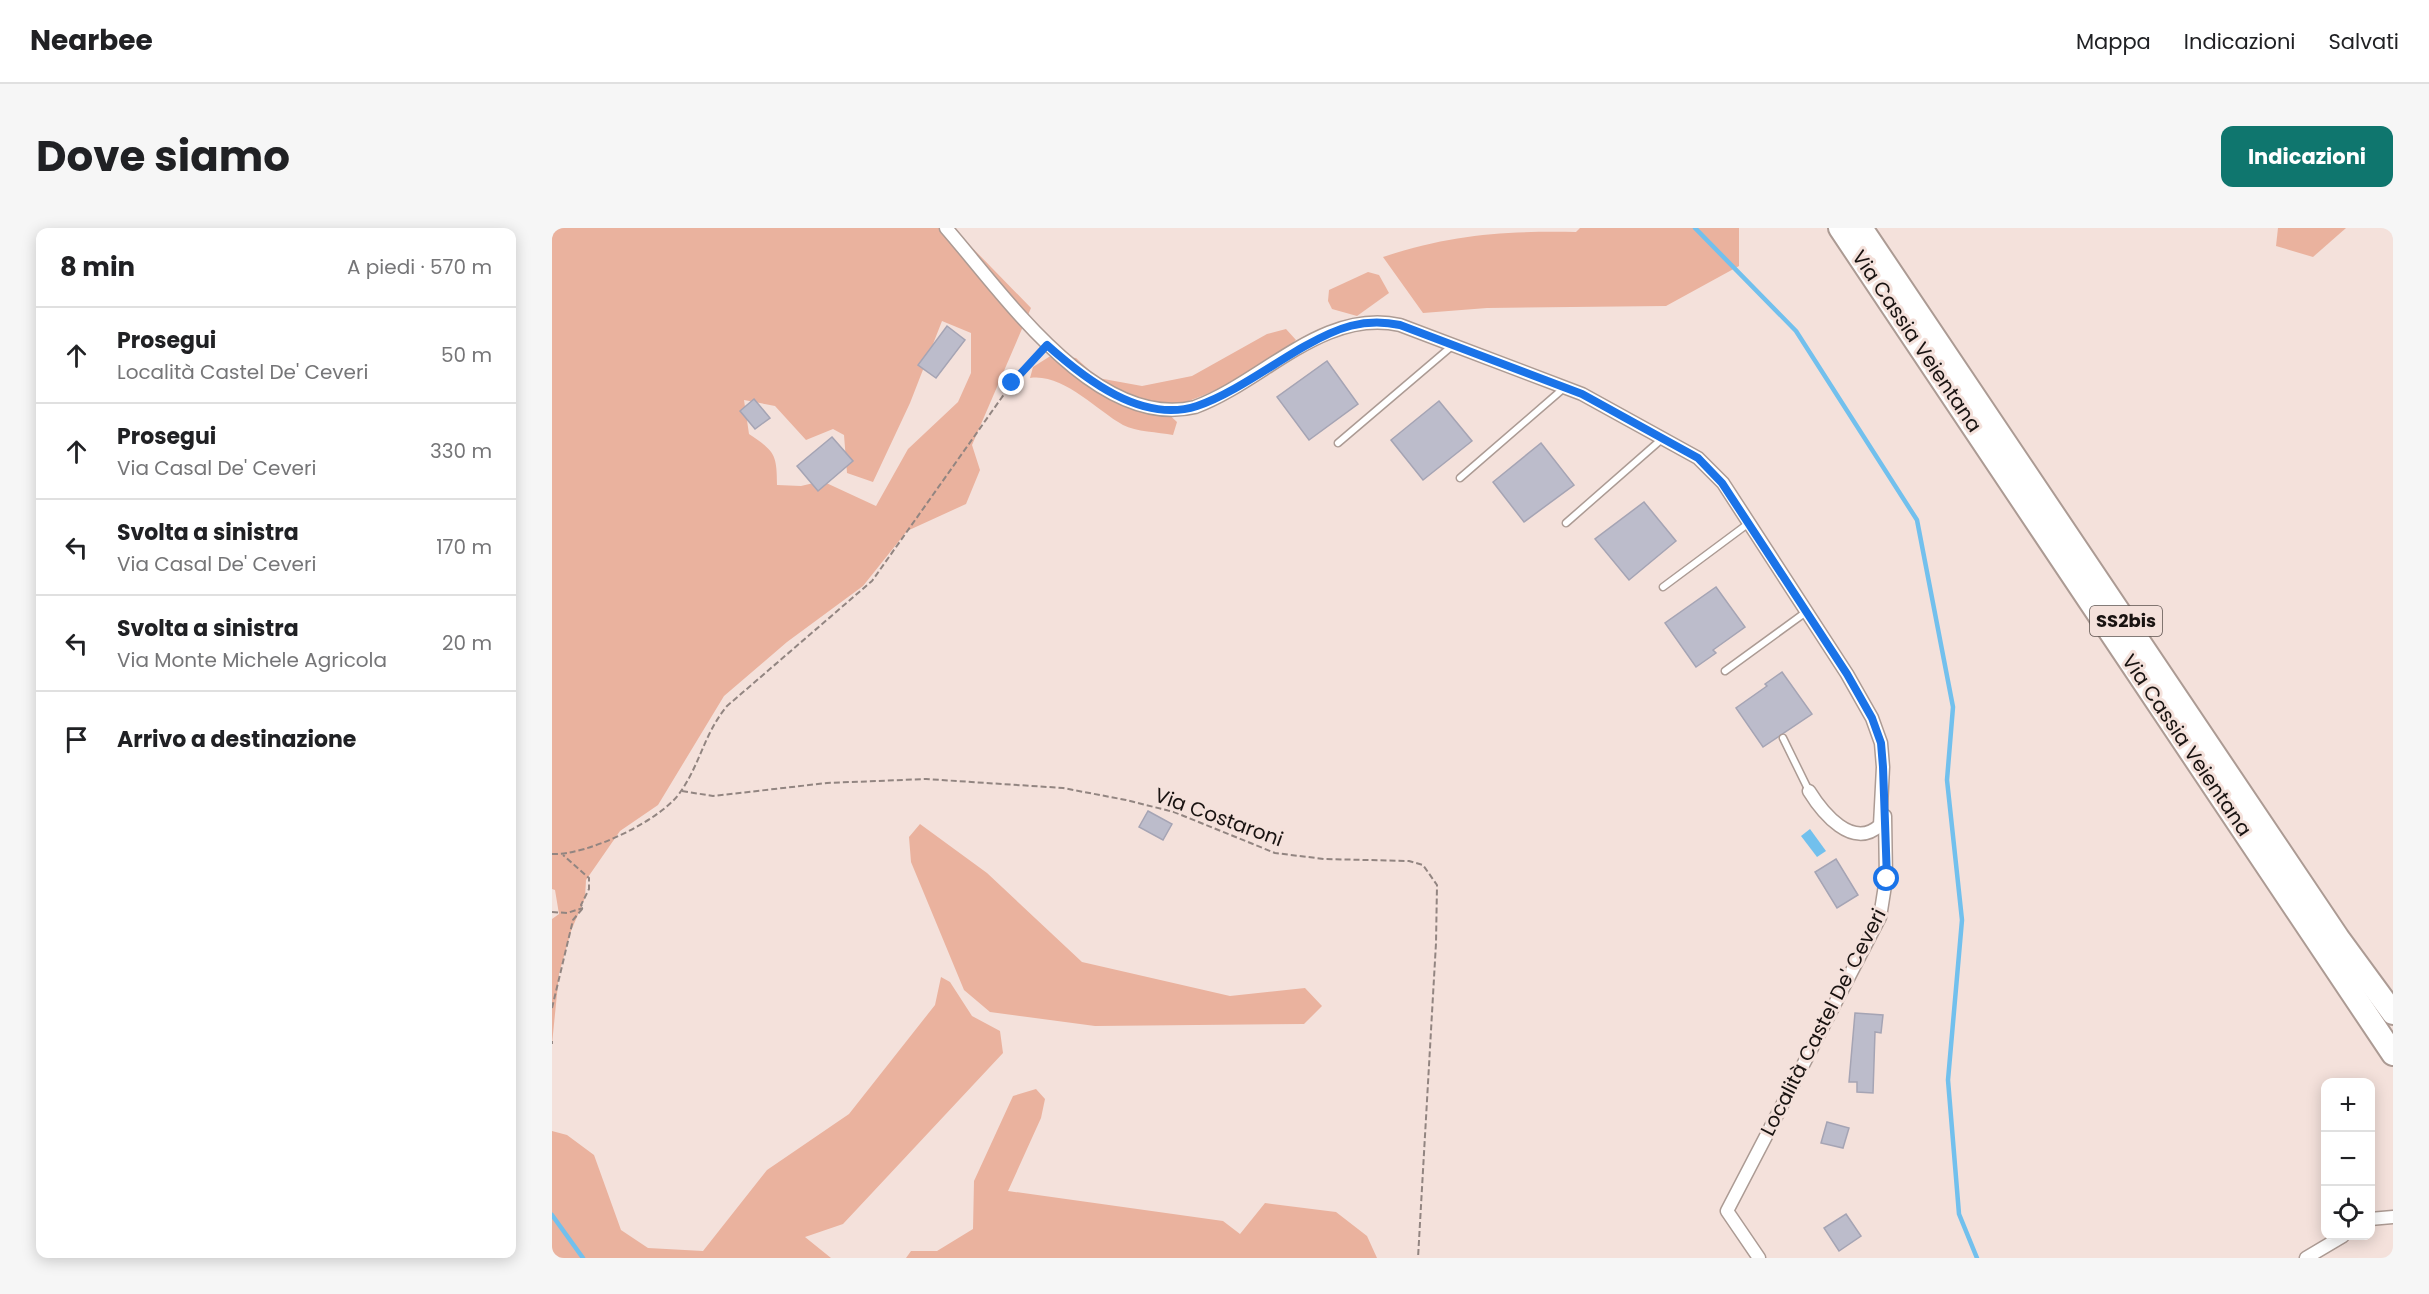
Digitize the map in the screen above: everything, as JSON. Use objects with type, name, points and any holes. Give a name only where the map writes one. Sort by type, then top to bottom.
[{"type":"highway","name":"Via Cassia Veientana","points":[[1840,228],[2393,1054]]},
{"type":"highway","name":"Via Cassia Veientana","points":[[1861,228],[2338,938],[2393,1013]]},
{"type":"street","points":[[946,228],[1047,345],[1080,374],[1118,396],[1145,405],[1172,410],[1207,402],[1320,338],[1346,326],[1382,321],[1400,325],[1566,386],[1663,437],[1712,470],[1749,523],[1872,718],[1881,743],[1883,767],[1881,820],[1876,829],[1869,832],[1852,832],[1834,823],[1809,791]]},
{"type":"street","name":"Località Castel De' Ceveri","points":[[1759,1258],[1727,1211],[1880,917],[1887,879],[1883,767]]},
{"type":"street","points":[[2375,1219],[2393,1217]]},
{"type":"street","points":[[2306,1258],[2336,1240]]},
{"type":"lane","points":[[1338,443],[1452,346]]},
{"type":"lane","points":[[1460,478],[1566,386]]},
{"type":"lane","points":[[1566,523],[1663,437]]},
{"type":"lane","points":[[1663,587],[1749,523]]},
{"type":"lane","points":[[1725,671],[1806,612]]},
{"type":"lane","points":[[1783,738],[1809,791]]},
{"type":"path","points":[[552,854],[562,855],[595,847],[662,812],[682,791],[712,724],[727,706],[872,581],[1012,383],[1047,345]]},
{"type":"path","name":"Via Costaroni","points":[[682,791],[713,796],[827,783],[927,779],[1063,788],[1174,812],[1275,853],[1324,859],[1409,861],[1423,865],[1437,885],[1436,943],[1418,1258]]},
{"type":"path","points":[[562,855],[589,878],[589,889],[581,905],[583,908]]},
{"type":"path","points":[[552,912],[567,913],[583,908]]},
{"type":"path","points":[[552,1008],[573,920],[583,908]]},
{"type":"shaded area","points":[[552,228],[953,228],[1031,308],[972,445],[980,470],[966,504],[907,531],[863,586],[787,642],[724,696],[658,805],[620,831],[586,880],[585,898],[571,931],[559,974],[552,1044],[552,919],[559,914],[555,890],[552,889]],"holes":[[[942,321],[971,333],[971,373],[958,402],[908,449],[876,506],[822,481],[801,486],[777,485],[775,459],[769,449],[749,434],[744,400],[775,406],[806,440],[833,429],[844,435],[847,473],[873,482],[910,403]]]},
{"type":"shaded area","points":[[1580,228],[1739,228],[1739,266],[1666,306],[1487,308],[1423,313],[1383,257],[1433,243],[1479,235],[1576,232]]},
{"type":"shaded area","points":[[2278,228],[2346,228],[2313,257],[2276,246]]},
{"type":"shaded area","points":[[1368,272],[1379,275],[1389,293],[1357,316],[1332,309],[1328,301],[1329,290]]},
{"type":"shaded area","points":[[1286,329],[1296,340],[1267,363],[1198,398],[1163,409],[1177,422],[1173,435],[1128,427],[1055,381],[1030,378],[1033,367],[1052,355],[1076,358],[1098,378],[1142,386],[1192,376],[1267,334]]},
{"type":"shaded area","points":[[920,824],[987,873],[1082,962],[1230,996],[1305,988],[1322,1006],[1304,1024],[1095,1026],[990,1012],[964,990],[911,862],[909,837]]},
{"type":"shaded area","points":[[941,977],[950,982],[972,1016],[1000,1031],[1003,1053],[843,1224],[805,1237],[831,1258],[552,1258],[552,1131],[567,1135],[594,1155],[621,1230],[648,1248],[703,1251],[767,1170],[849,1114],[935,1005]]},
{"type":"shaded area","points":[[1036,1089],[1045,1099],[1041,1118],[1008,1191],[1223,1221],[1240,1234],[1265,1203],[1336,1212],[1367,1236],[1377,1258],[906,1258],[911,1251],[937,1251],[973,1229],[974,1181],[1013,1096]]},
{"type":"water","points":[[1810,829],[1826,851],[1817,857],[1801,836]]},
{"type":"building","points":[[947,326],[965,340],[936,378],[918,365]]},
{"type":"building","points":[[1327,361],[1358,404],[1309,440],[1277,397]]},
{"type":"building","points":[[754,399],[770,418],[755,429],[740,411]]},
{"type":"building","points":[[1439,401],[1472,441],[1423,480],[1391,440]]},
{"type":"building","points":[[832,437],[853,461],[818,491],[797,466]]},
{"type":"building","points":[[1541,443],[1574,485],[1524,522],[1493,482]]},
{"type":"building","points":[[1644,502],[1676,541],[1629,580],[1595,539]]},
{"type":"building","points":[[1716,587],[1745,627],[1713,650],[1716,653],[1696,667],[1665,623]]},
{"type":"building","points":[[1782,672],[1812,714],[1763,747],[1736,708]]},
{"type":"building","points":[[1148,811],[1172,824],[1163,840],[1139,827]]},
{"type":"building","points":[[1836,859],[1858,895],[1837,908],[1815,872]]},
{"type":"building","points":[[1855,1013],[1883,1015],[1881,1033],[1875,1032],[1873,1093],[1857,1092],[1857,1082],[1849,1082]]},
{"type":"building","points":[[1827,1122],[1849,1128],[1843,1148],[1821,1143]]},
{"type":"building","points":[[1846,1214],[1861,1236],[1839,1251],[1824,1228]]},
{"type":"waterway","points":[[1695,228],[1796,331],[1917,520],[1953,707],[1947,780],[1962,920],[1948,1080],[1959,1214],[1977,1258]]},
{"type":"waterway","points":[[552,1215],[583,1258]]},
{"type":"route","points":[[1012,383],[1047,345],[1080,374],[1118,396],[1158,408],[1184,410],[1207,402],[1320,338],[1346,326],[1382,321],[1400,325],[1566,386],[1663,437],[1698,458],[1722,483],[1847,674],[1872,718],[1881,743],[1887,879]]}]
